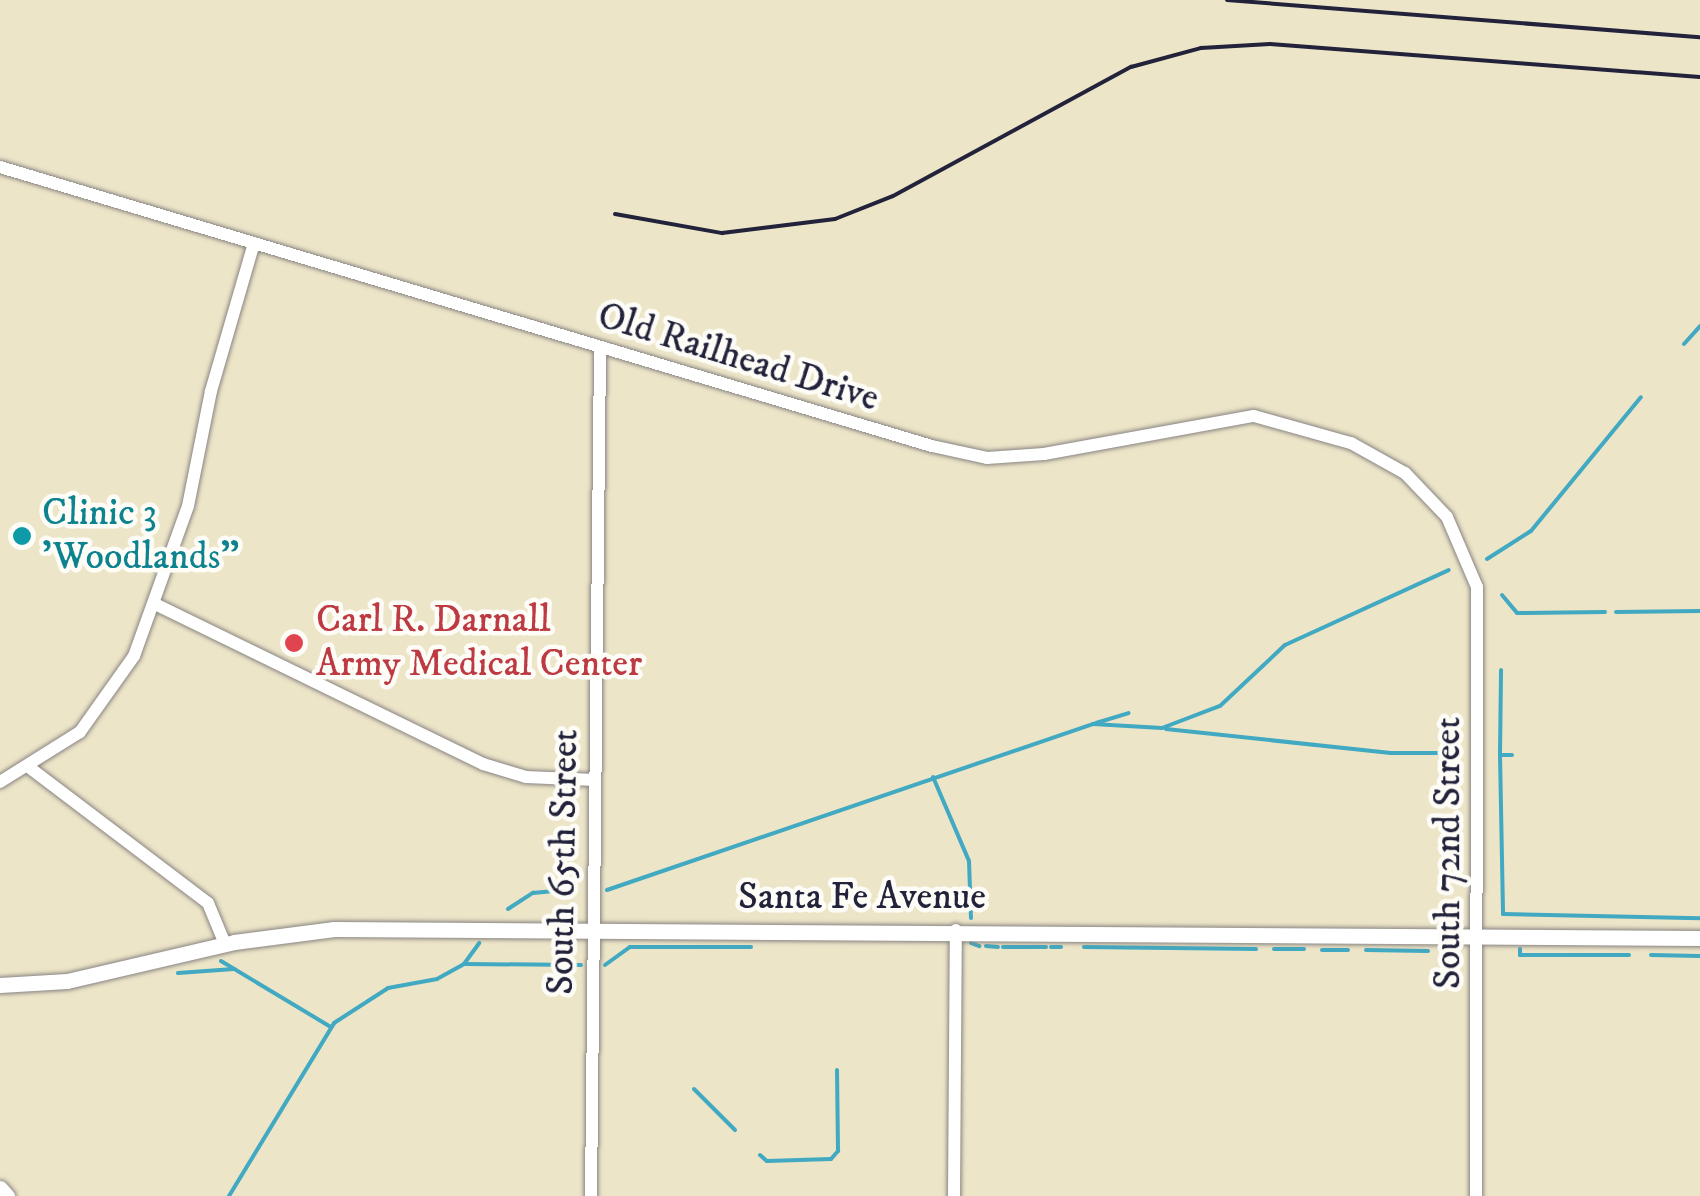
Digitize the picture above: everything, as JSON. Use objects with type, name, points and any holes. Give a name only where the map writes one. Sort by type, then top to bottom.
[{"type":"street","name":"Old Railhead Drive","points":[[0,167],[600,348],[987,458],[1044,454],[1219,419],[1279,420],[1382,457],[1422,486],[1447,517]]},
{"type":"street","points":[[0,782],[30,768],[104,705],[126,672],[188,506],[211,391],[254,243]]},
{"type":"street","name":"South 65th Street","points":[[591,1196],[600,348]]},
{"type":"street","name":"South 72nd Street","points":[[1447,517],[1477,587],[1480,935],[1476,1196]]},
{"type":"street","points":[[154,604],[483,764],[526,777],[595,780]]},
{"type":"street","points":[[30,768],[208,903],[225,944]]},
{"type":"street","name":"Santa Fe Avenue","points":[[29,985],[225,944],[334,929],[956,930],[1700,938]]},
{"type":"street","points":[[954,1196],[956,930]]},
{"type":"street","points":[[0,985],[29,985]]},
{"type":"street","points":[[0,998],[29,985]]},
{"type":"street","points":[[0,1188],[7,1196]]},
{"type":"waterway","points":[[1684,344],[1700,326]]},
{"type":"waterway","points":[[1487,559],[1531,531],[1641,397]]},
{"type":"waterway","points":[[607,890],[1093,724],[1162,728],[1220,706],[1285,645],[1449,570]]},
{"type":"waterway","points":[[1502,595],[1517,613],[1605,612]]},
{"type":"waterway","points":[[1616,612],[1700,611]]},
{"type":"waterway","points":[[1500,755],[1501,670]]},
{"type":"waterway","points":[[1096,723],[1129,713]]},
{"type":"waterway","points":[[1166,729],[1391,753],[1460,753]]},
{"type":"waterway","points":[[1512,755],[1500,755],[1503,914],[1700,918]]},
{"type":"waterway","points":[[933,777],[969,861],[971,918]]},
{"type":"waterway","points":[[508,909],[533,893],[575,889]]},
{"type":"waterway","points":[[229,1196],[334,1023],[388,988],[437,979],[464,964],[479,943]]},
{"type":"waterway","points":[[971,943],[979,946]]},
{"type":"waterway","points":[[986,946],[998,947]]},
{"type":"waterway","points":[[605,965],[630,947],[751,947]]},
{"type":"waterway","points":[[1003,947],[1046,947]]},
{"type":"waterway","points":[[1051,947],[1061,947]]},
{"type":"waterway","points":[[1084,947],[1256,949]]},
{"type":"waterway","points":[[1274,949],[1304,949]]},
{"type":"waterway","points":[[1520,949],[1520,955],[1629,955]]},
{"type":"waterway","points":[[1322,950],[1348,950]]},
{"type":"waterway","points":[[1366,950],[1428,951]]},
{"type":"waterway","points":[[1651,955],[1700,956]]},
{"type":"waterway","points":[[221,961],[331,1027]]},
{"type":"waterway","points":[[466,964],[581,965]]},
{"type":"waterway","points":[[178,973],[234,969]]},
{"type":"waterway","points":[[760,1155],[767,1161],[831,1159],[838,1151],[837,1070]]},
{"type":"waterway","points":[[694,1089],[735,1130]]},
{"type":"railway","points":[[1227,0],[1700,37]]},
{"type":"railway","points":[[615,214],[722,233],[835,219],[893,196],[1131,67],[1201,48],[1270,44],[1700,77]]},
{"type":"place","name":"Clinic 3 'Woodlands\"","points":[[22,536]]},
{"type":"place","name":"Carl R. Darnall Army Medical Center","points":[[294,643]]}]
